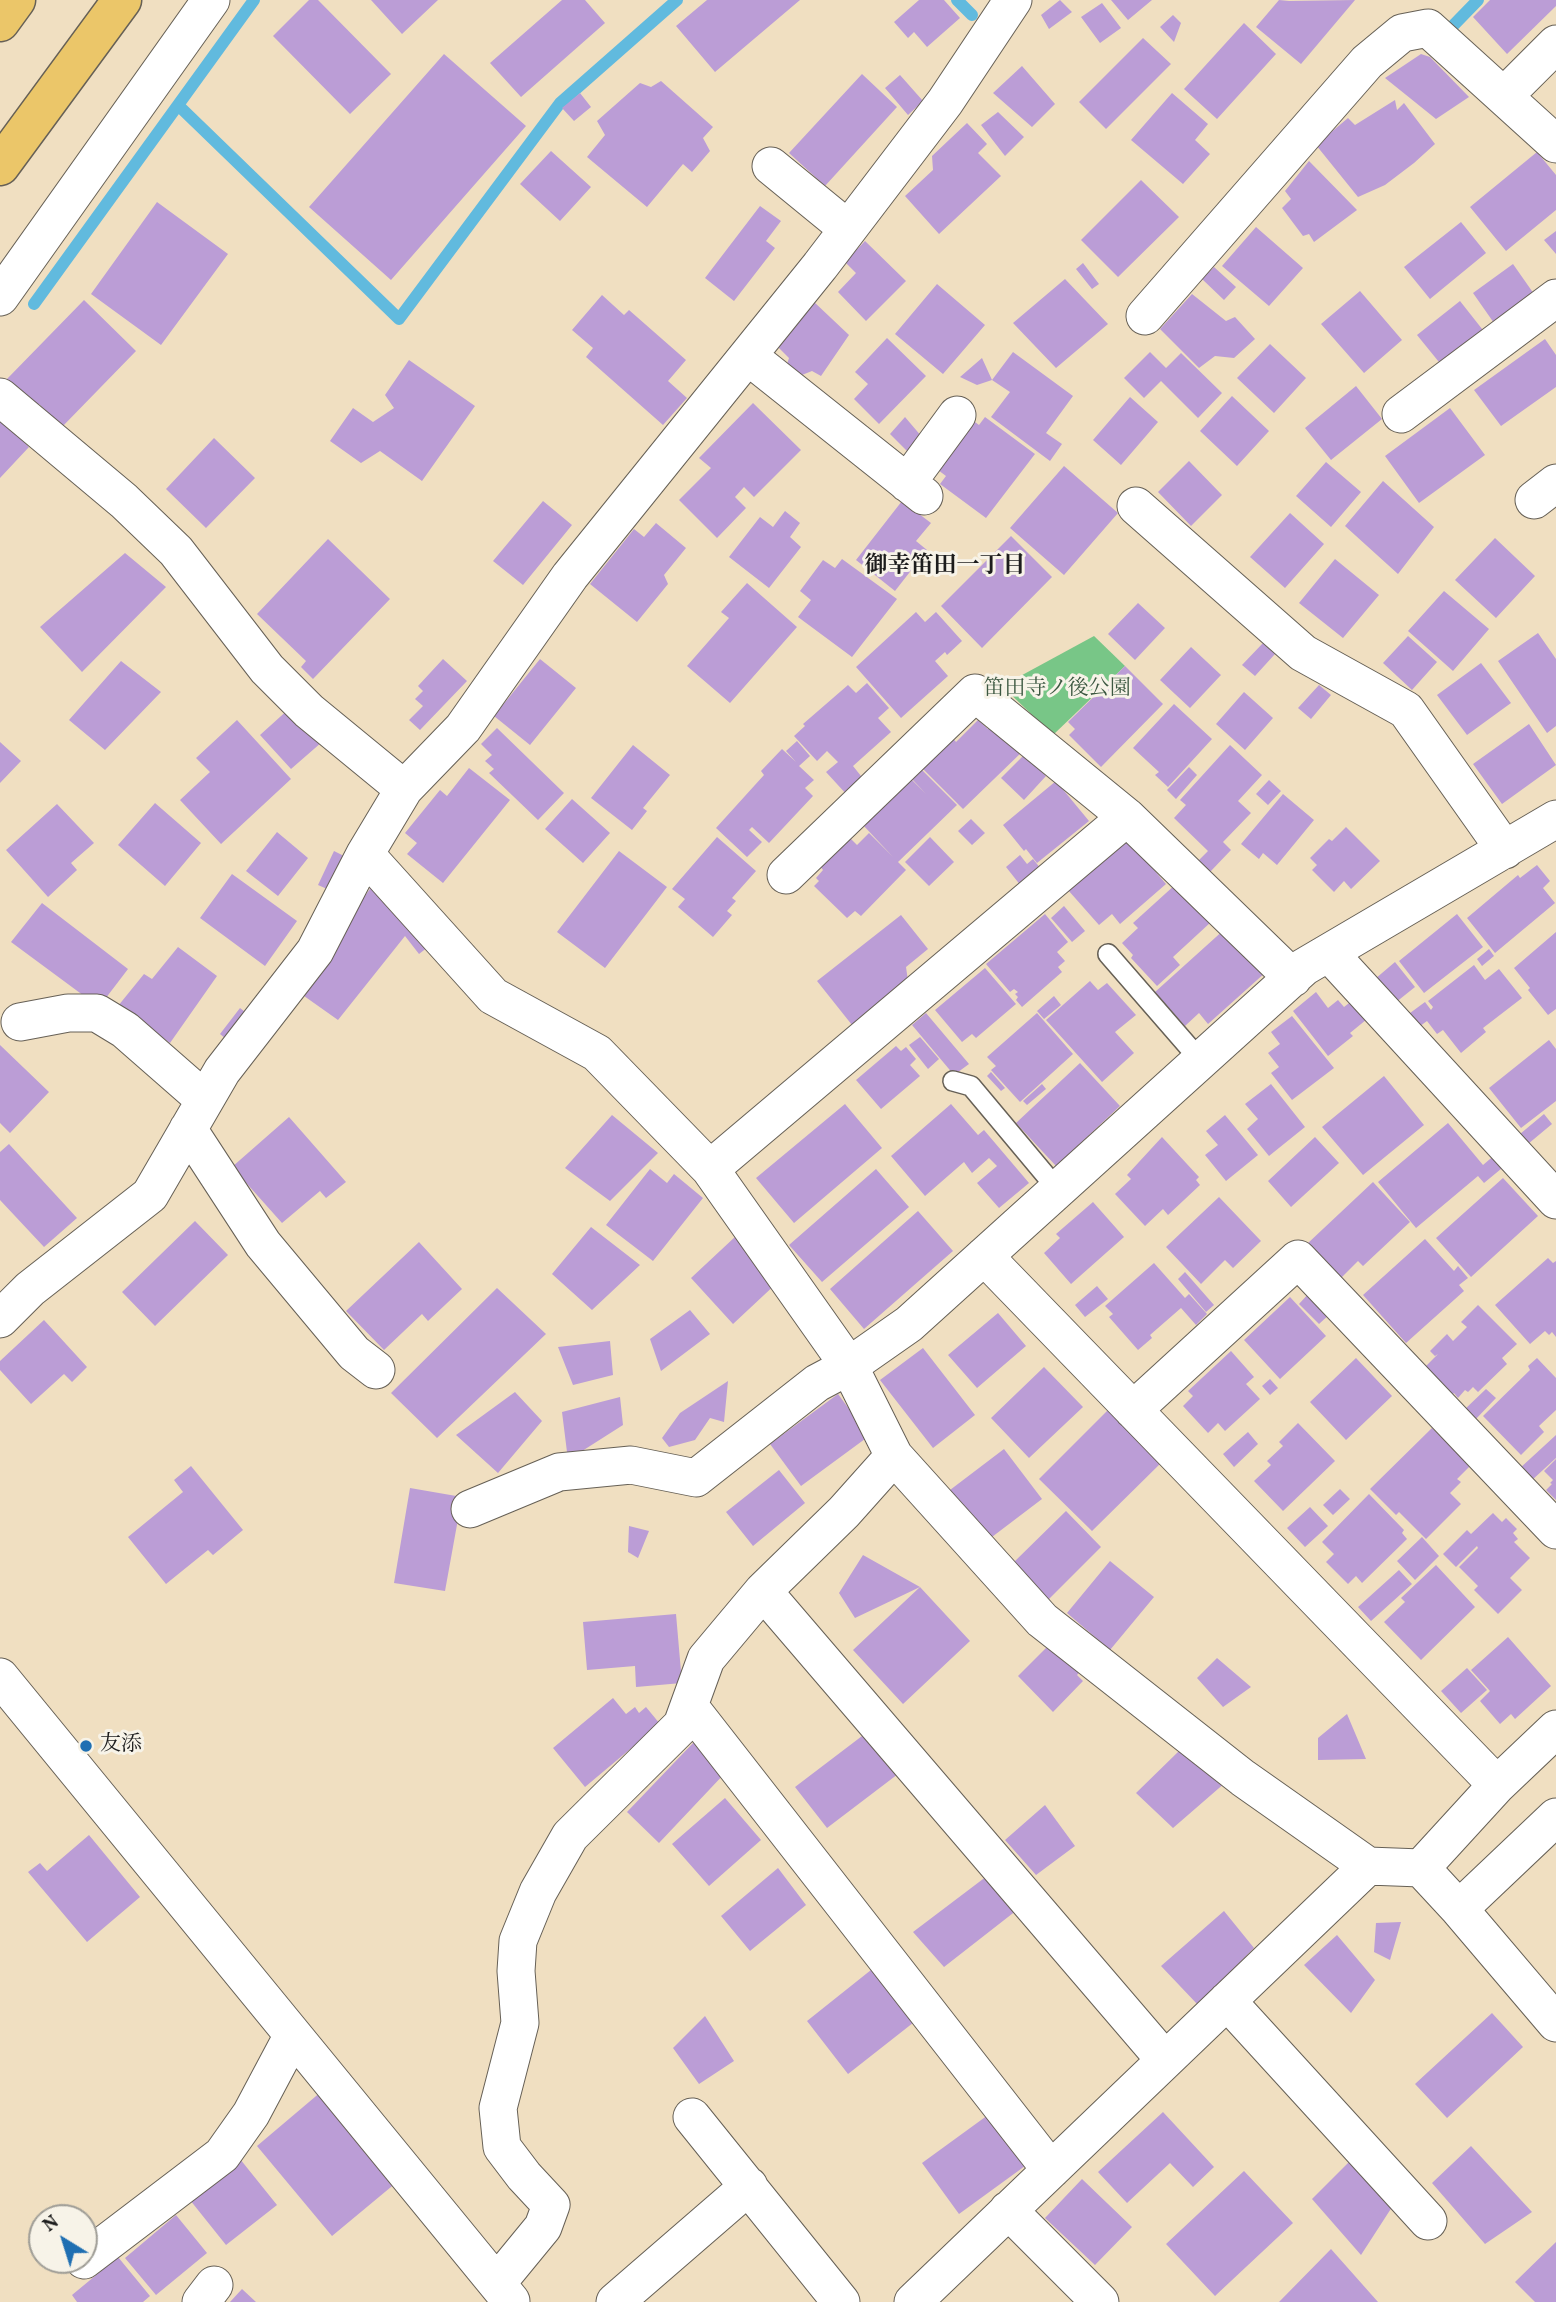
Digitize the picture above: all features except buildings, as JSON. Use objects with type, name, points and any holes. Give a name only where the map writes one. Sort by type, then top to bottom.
[{"type":"highway","points":[[0,22],[16,0]]},
{"type":"highway","points":[[0,166],[122,0]]},
{"type":"street","points":[[0,297],[211,0]]},
{"type":"street","points":[[0,1319],[30,1289],[150,1195],[222,1070],[315,951],[365,854],[404,789],[463,728],[570,576],[748,356],[945,102],[1013,0]]},
{"type":"street","points":[[1145,316],[1367,62],[1402,33],[1428,28],[1556,144]]},
{"type":"street","points":[[1503,96],[1556,44]]},
{"type":"street","points":[[771,166],[848,229]]},
{"type":"street","points":[[1401,414],[1556,298]]},
{"type":"street","points":[[748,356],[916,490],[957,415]]},
{"type":"street","points":[[0,397],[124,501],[176,551],[267,669],[309,712]]},
{"type":"street","points":[[0,404],[309,712],[404,789]]},
{"type":"street","points":[[1136,506],[1303,653],[1406,710],[1505,849]]},
{"type":"street","points":[[786,875],[975,693],[1127,817],[1293,978]]},
{"type":"street","points":[[710,1169],[1127,817]]},
{"type":"street","points":[[470,1510],[559,1472],[631,1465],[696,1478],[817,1383],[849,1366],[909,1324],[1304,967],[1505,849],[1554,824]]},
{"type":"street","points":[[365,854],[493,996],[597,1053],[710,1169],[849,1366],[894,1456],[1042,1620],[1243,1778],[1368,1866],[1421,1868],[1556,2023]]},
{"type":"street","points":[[1329,953],[1556,1200]]},
{"type":"street","points":[[20,1022],[68,1013],[97,1013],[125,1030],[196,1115],[263,1244],[354,1353],[376,1370]]},
{"type":"street","points":[[984,1256],[1497,1786]]},
{"type":"street","points":[[1133,1410],[1298,1259],[1556,1530]]},
{"type":"street","points":[[0,1678],[504,2293],[543,2227],[551,2205],[502,2147],[498,2108],[520,2023],[516,1971],[518,1941],[538,1892],[570,1836],[682,1725],[706,1659],[763,1591],[844,1512],[894,1456]]},
{"type":"street","points":[[763,1591],[1166,2060]]},
{"type":"street","points":[[689,1706],[1051,2170]]},
{"type":"street","points":[[1421,1868],[1497,1786],[1556,1729]]},
{"type":"street","points":[[1459,1909],[1556,1817]]},
{"type":"street","points":[[913,2302],[1368,1866]]},
{"type":"street","points":[[1227,2001],[1428,2221]]},
{"type":"street","points":[[98,2249],[222,2155],[251,2114],[293,2035]]},
{"type":"street","points":[[692,2117],[841,2302]]},
{"type":"street","points":[[615,2302],[749,2186]]},
{"type":"street","points":[[1008,2210],[1100,2302]]},
{"type":"lane","points":[[1108,954],[1201,1061]]},
{"type":"lane","points":[[953,1081],[971,1086],[1058,1190]]},
{"type":"green space","name":"笛田寺ノ後公園","points":[[1094,636],[1125,666],[1053,735],[1002,686]]},
{"type":"waterway","points":[[34,304],[254,0]]},
{"type":"waterway","points":[[181,108],[399,319],[560,103],[677,0]]},
{"type":"waterway","points":[[957,0],[972,15]]},
{"type":"waterway","points":[[1442,37],[1478,0]]},
{"type":"place","name":"友添","points":[[86,1746]]},
{"type":"district","name":"御幸笛田一丁目","points":[[945,568]]}]
